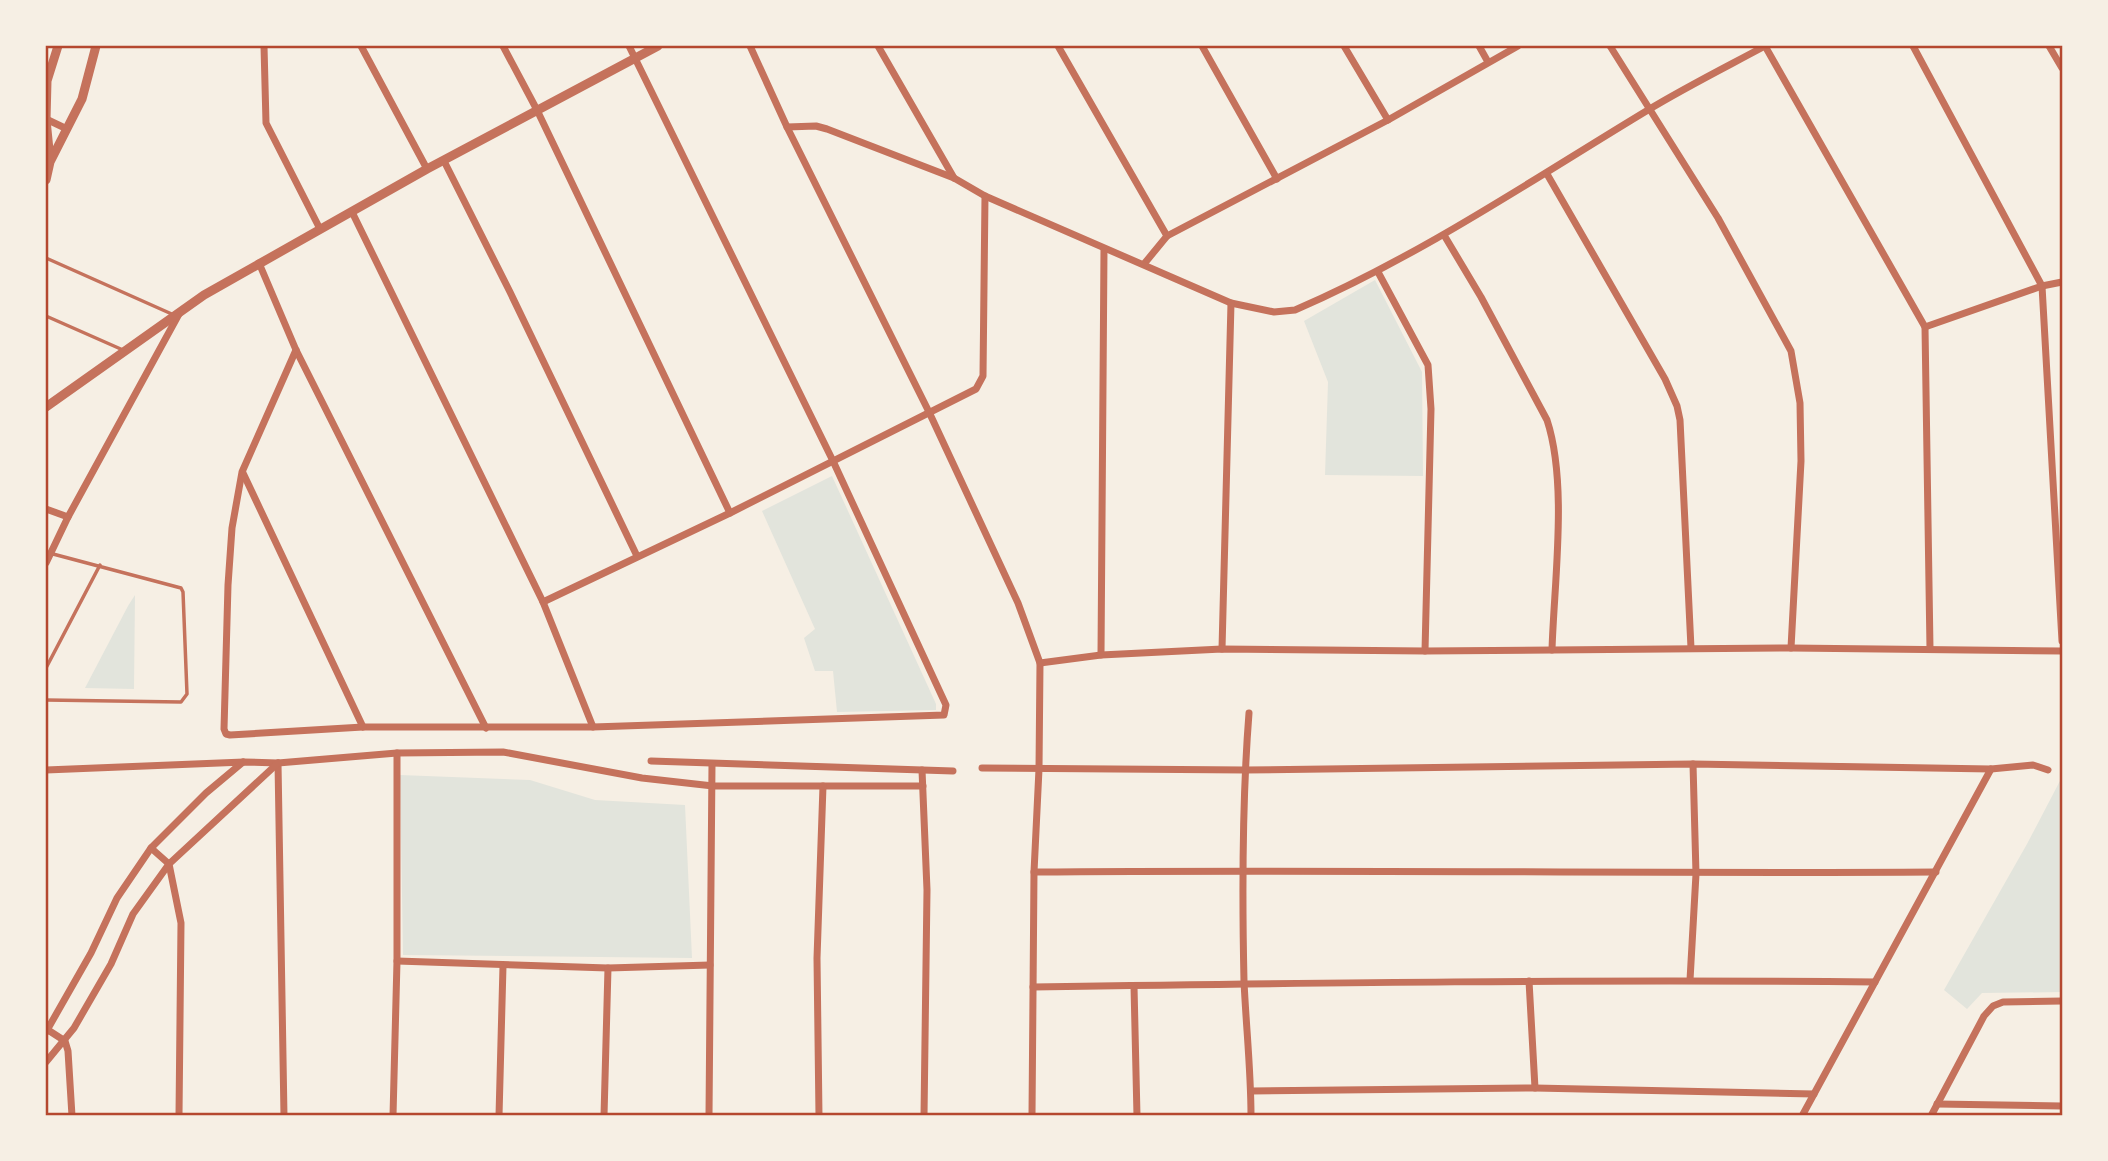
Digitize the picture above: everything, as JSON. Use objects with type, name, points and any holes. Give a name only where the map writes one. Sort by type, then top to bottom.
[{"type":"street","points":[[50,162],[46,119],[47,81],[58,46]]},
{"type":"street","points":[[46,180],[50,162],[82,99],[96,46]]},
{"type":"street","points":[[264,46],[266,123],[320,229]]},
{"type":"street","points":[[361,46],[427,169]]},
{"type":"street","points":[[503,46],[537,110],[730,513]]},
{"type":"street","points":[[296,350],[242,472],[232,528],[228,585],[226,734],[230,736],[363,727],[593,727],[941,716],[946,713],[946,705],[833,461],[629,46]]},
{"type":"street","points":[[46,407],[178,312],[259,263],[427,169],[659,46]]},
{"type":"street","points":[[750,46],[787,127],[929,412],[1018,603],[1040,663],[1034,872],[1032,1115]]},
{"type":"street","points":[[878,46],[954,178]]},
{"type":"street","points":[[1058,46],[1167,236]]},
{"type":"street","points":[[1202,46],[1277,179]]},
{"type":"street","points":[[1344,46],[1388,120]]},
{"type":"street","points":[[1479,46],[1488,62]]},
{"type":"street","points":[[1144,264],[1167,236],[1388,120],[1518,46]]},
{"type":"street","points":[[1611,46],[1718,218],[1791,351],[1800,402],[1801,461],[1791,648]]},
{"type":"street","points":[[787,127],[805,125],[827,129],[954,178],[985,196],[1231,303],[1274,312],[1295,310],[1378,272],[1547,174],[1650,109],[1765,46],[1925,327],[1930,649]]},
{"type":"street","points":[[1913,46],[2042,286],[2063,641]]},
{"type":"street","points":[[2049,46],[2063,68]]},
{"type":"street","points":[[46,119],[67,129]]},
{"type":"street","points":[[444,161],[638,556]]},
{"type":"street","points":[[1547,174],[1659,368],[1677,405],[1680,420],[1691,648]]},
{"type":"street","points":[[542,602],[730,513],[976,389],[983,376],[985,196]]},
{"type":"street","points":[[352,212],[542,602],[593,727]]},
{"type":"street","points":[[1444,235],[1547,420],[1553,437],[1558,527],[1552,650]]},
{"type":"street","points":[[1101,655],[1104,249]]},
{"type":"street","points":[[259,263],[296,350],[486,729]]},
{"type":"street","points":[[1378,272],[1428,365],[1431,409],[1425,651]]},
{"type":"street","points":[[1925,327],[2042,286],[2063,282]]},
{"type":"street","points":[[1223,649],[1231,303]]},
{"type":"street","points":[[46,563],[178,312]]},
{"type":"street","points":[[242,472],[363,727]]},
{"type":"street","points":[[46,509],[68,517]]},
{"type":"street","points":[[1040,663],[1101,655],[1223,649],[1425,651],[1791,648],[2063,651]]},
{"type":"street","points":[[1249,713],[1243,870],[1244,982],[1251,1115]]},
{"type":"street","points":[[46,771],[244,762],[278,763],[397,753],[503,752],[642,778],[713,786],[923,786]]},
{"type":"street","points":[[393,1115],[397,961],[397,753]]},
{"type":"street","points":[[651,761],[953,771]]},
{"type":"street","points":[[72,1115],[71,1063],[65,1041],[47,1031],[117,898],[151,848],[206,793],[244,762]]},
{"type":"street","points":[[46,1062],[65,1041],[111,964],[133,914],[169,863],[278,763]]},
{"type":"street","points":[[278,763],[284,1115]]},
{"type":"street","points":[[709,1115],[712,764]]},
{"type":"street","points":[[982,768],[1245,769],[1693,764],[1991,769],[2033,765],[2048,770]]},
{"type":"street","points":[[1690,980],[1696,874],[1693,764]]},
{"type":"street","points":[[1802,1115],[1991,769]]},
{"type":"street","points":[[922,770],[926,890],[924,1115]]},
{"type":"street","points":[[819,1115],[817,958],[823,786]]},
{"type":"street","points":[[151,848],[169,863],[181,923],[179,1115]]},
{"type":"street","points":[[1034,872],[1936,872]]},
{"type":"street","points":[[397,961],[608,968],[710,965]]},
{"type":"street","points":[[499,1115],[503,966]]},
{"type":"street","points":[[604,1115],[608,968]]},
{"type":"street","points":[[1529,981],[1535,1087]]},
{"type":"street","points":[[1033,987],[1244,982],[1875,982]]},
{"type":"street","points":[[1134,986],[1138,1115]]},
{"type":"street","points":[[1931,1115],[1984,1016],[1998,1003],[2063,1001]]},
{"type":"street","points":[[1251,1091],[1535,1087],[1814,1094]]},
{"type":"street","points":[[1937,1104],[2063,1106]]},
{"type":"lane","points":[[46,258],[178,312]]},
{"type":"lane","points":[[46,316],[123,350]]},
{"type":"lane","points":[[46,700],[181,702],[186,698],[181,588],[51,553]]},
{"type":"lane","points":[[46,668],[100,565]]},
{"type":"shaded area","points":[[1375,280],[1422,372],[1423,476],[1325,475],[1328,382],[1304,321]]},
{"type":"shaded area","points":[[832,476],[936,704],[936,710],[837,712],[833,671],[815,671],[804,638],[815,629],[762,511]]},
{"type":"shaded area","points":[[135,595],[134,689],[85,688],[128,606]]},
{"type":"shaded area","points":[[400,775],[530,780],[595,800],[685,805],[692,958],[403,955]]},
{"type":"shaded area","points":[[2062,777],[2062,992],[1982,993],[1967,1009],[1944,990]]}]
